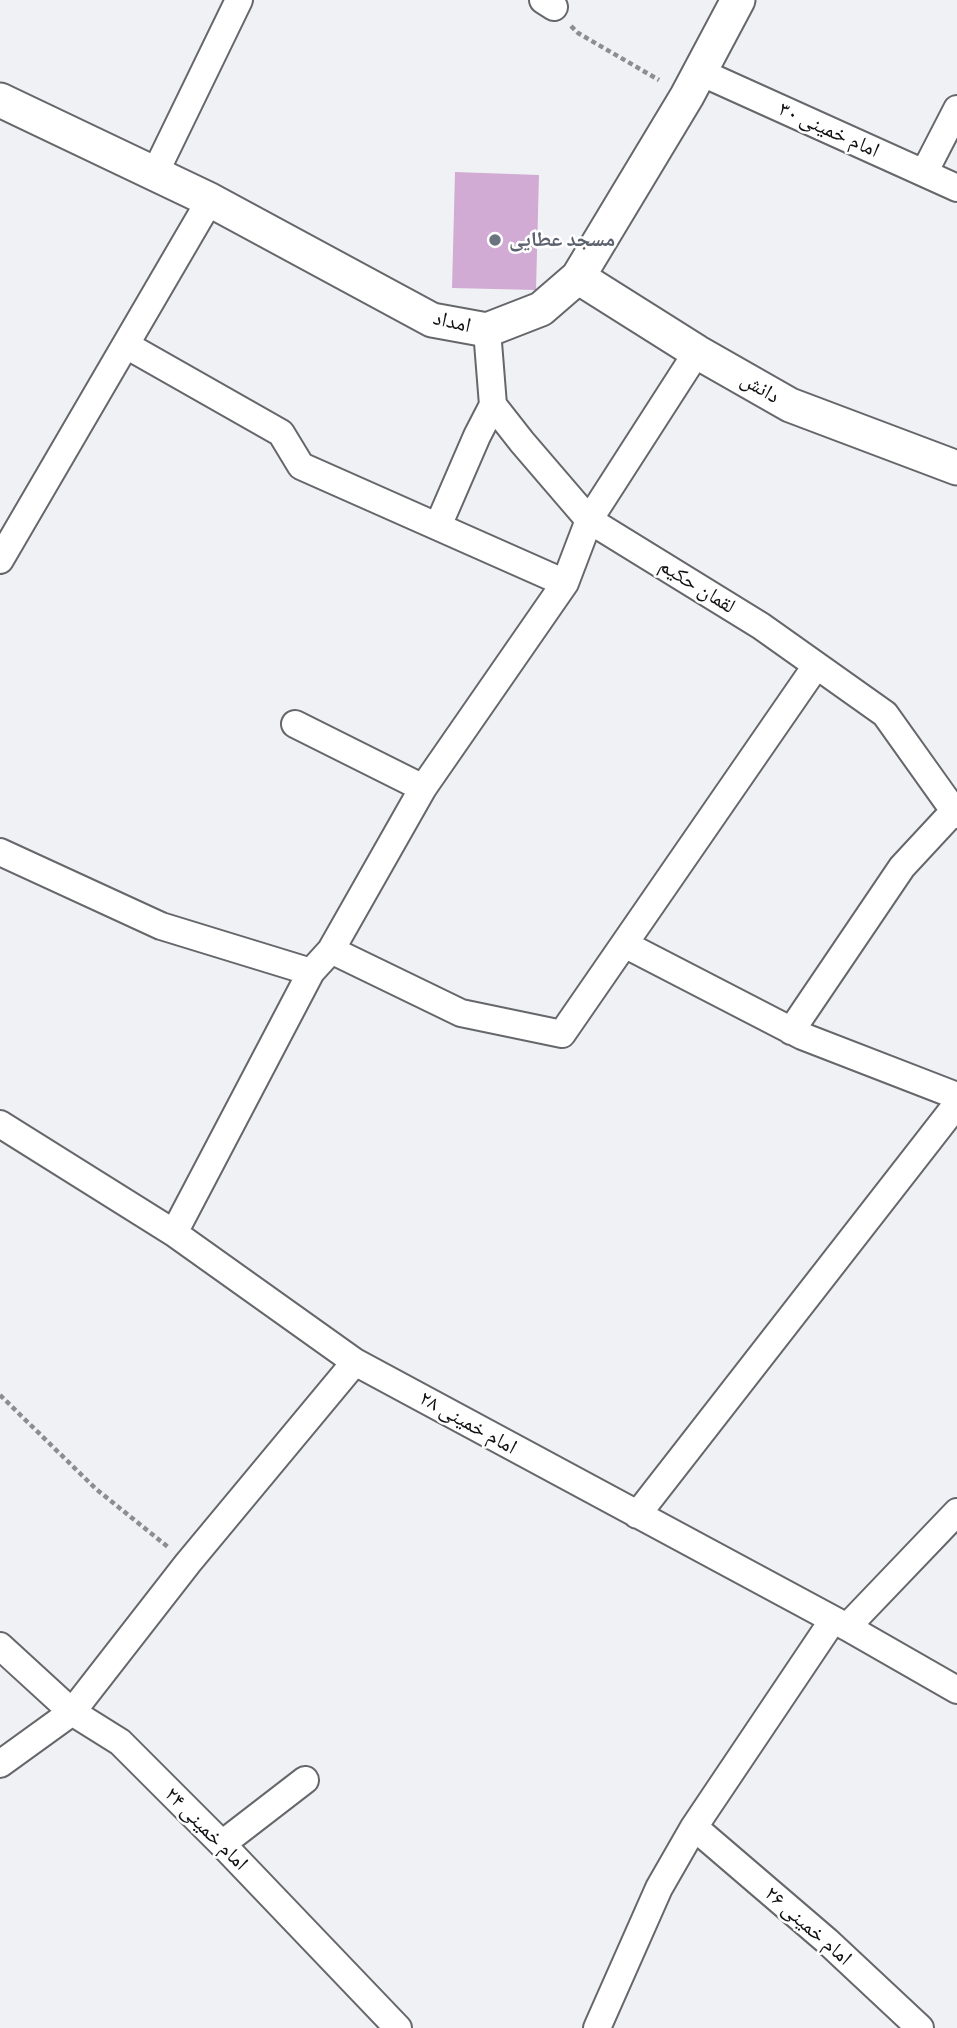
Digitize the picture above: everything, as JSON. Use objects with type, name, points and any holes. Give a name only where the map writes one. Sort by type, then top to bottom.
[{"type":"street","points":[[155,173],[239,0]]},
{"type":"street","name":"امداد","points":[[0,100],[211,200],[432,320],[487,330],[541,309],[578,277],[693,84],[738,0]]},
{"type":"street","name":"امام خمینی ۳۰","points":[[693,84],[957,188]]},
{"type":"street","points":[[924,173],[957,109]]},
{"type":"street","points":[[1,556],[211,200]]},
{"type":"street","name":"دانش","points":[[578,277],[697,352],[790,405],[957,468]]},
{"type":"street","points":[[438,526],[493,405],[487,330]]},
{"type":"street","points":[[125,345],[281,433],[301,466],[565,583]]},
{"type":"street","points":[[174,1233],[311,972],[331,950],[423,788],[565,583],[589,520],[697,352]]},
{"type":"street","name":"لقمان حکیم","points":[[493,405],[589,520],[761,626],[885,714],[956,813]]},
{"type":"street","points":[[331,950],[461,1013],[562,1034],[626,945],[816,666]]},
{"type":"street","points":[[295,724],[423,788]]},
{"type":"street","points":[[790,1031],[902,867],[956,813]]},
{"type":"street","points":[[0,852],[161,926],[311,972]]},
{"type":"street","points":[[626,945],[790,1031],[957,1096]]},
{"type":"street","points":[[637,1516],[957,1104]]},
{"type":"street","name":"امام خمینی ۲۸","points":[[0,1124],[174,1233],[355,1362],[840,1623],[957,1690]]},
{"type":"street","points":[[0,1764],[72,1712],[188,1563],[355,1362]]},
{"type":"street","points":[[597,2028],[659,1888],[694,1827],[840,1623],[957,1512]]},
{"type":"street","name":"امام خمینی ۲۴","points":[[0,1646],[72,1712],[120,1742],[398,2028]]},
{"type":"street","points":[[222,1844],[305,1780]]},
{"type":"street","name":"امام خمینی ۲۶","points":[[694,1827],[827,1941],[920,2028]]},
{"type":"path","points":[[548,4],[578,33],[693,84]]},
{"type":"path","points":[[0,1395],[96,1489],[188,1563]]},
{"type":"building","points":[[455,172],[539,175],[536,290],[452,288]]},
{"type":"place","name":"مسجد عطایی","points":[[495,240]]}]
